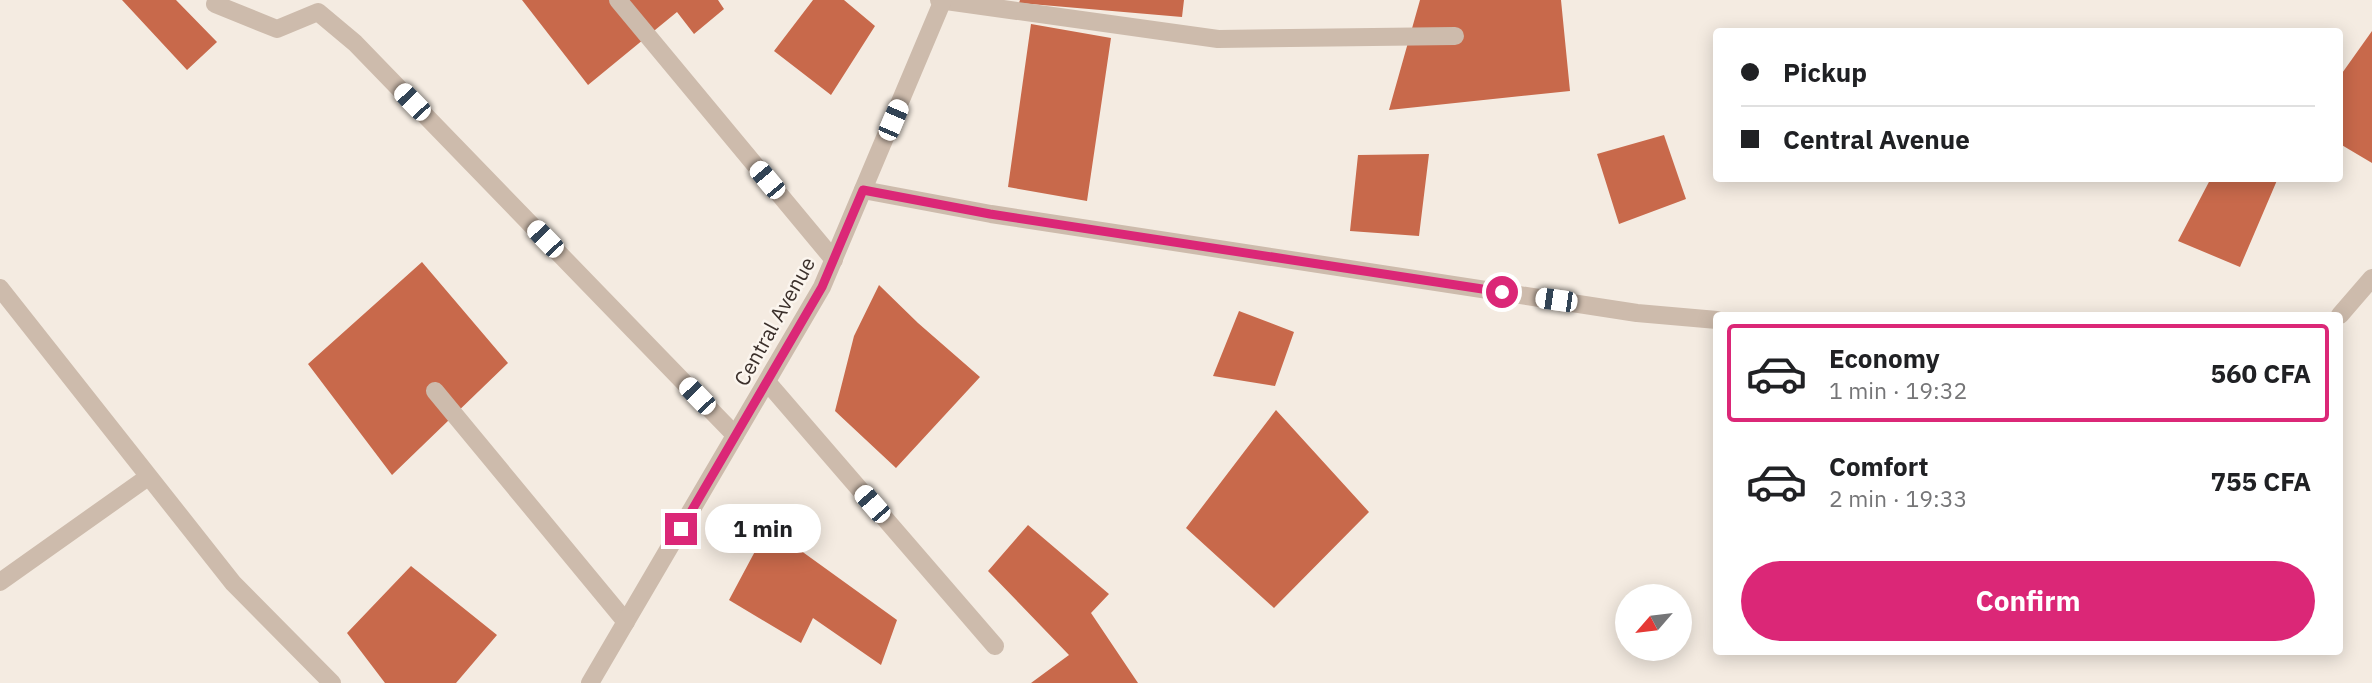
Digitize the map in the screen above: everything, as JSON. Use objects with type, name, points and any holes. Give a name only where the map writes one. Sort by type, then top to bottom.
[{"type":"street","points":[[618,0],[834,260]]},
{"type":"street","points":[[942,1],[1218,39],[1455,36]]},
{"type":"street","name":"Central Avenue","points":[[590,683],[822,287],[942,1]]},
{"type":"street","points":[[215,4],[277,29],[318,12],[355,43],[736,435]]},
{"type":"street","points":[[863,190],[990,214],[1637,313],[1713,320]]},
{"type":"street","points":[[2343,312],[2372,278]]},
{"type":"street","points":[[0,288],[233,583],[332,683]]},
{"type":"street","points":[[767,382],[995,646]]},
{"type":"street","points":[[435,391],[626,622]]},
{"type":"street","points":[[0,582],[148,477]]},
{"type":"building","points":[[122,0],[176,0],[217,42],[187,70]]},
{"type":"building","points":[[522,0],[718,0],[724,9],[694,34],[677,12],[588,85]]},
{"type":"building","points":[[813,0],[844,0],[875,26],[831,95],[774,51]]},
{"type":"building","points":[[1020,0],[1184,0],[1182,17],[1019,3]]},
{"type":"building","points":[[1420,0],[1561,0],[1570,91],[1389,110]]},
{"type":"building","points":[[1031,24],[1111,38],[1087,201],[1008,187]]},
{"type":"building","points":[[2372,31],[2372,163],[2343,146],[2343,72]]},
{"type":"building","points":[[1664,135],[1686,199],[1619,224],[1597,154]]},
{"type":"building","points":[[1429,154],[1419,236],[1350,231],[1358,155]]},
{"type":"building","points":[[2209,182],[2276,182],[2240,267],[2178,241]]},
{"type":"building","points":[[422,262],[508,363],[392,475],[308,364]]},
{"type":"building","points":[[879,285],[980,377],[896,468],[835,411],[854,336]]},
{"type":"building","points":[[1239,311],[1294,332],[1275,386],[1213,376]]},
{"type":"building","points":[[1276,410],[1369,512],[1274,608],[1186,528]]},
{"type":"building","points":[[1028,525],[1109,594],[1091,613],[1138,683],[1031,683],[1069,655],[988,571]]},
{"type":"building","points":[[768,527],[897,620],[881,665],[813,618],[801,643],[729,600]]},
{"type":"building","points":[[411,566],[497,635],[456,683],[385,683],[347,633]]},
{"type":"route","points":[[681,529],[822,287],[863,190],[990,214],[1502,292]]}]
